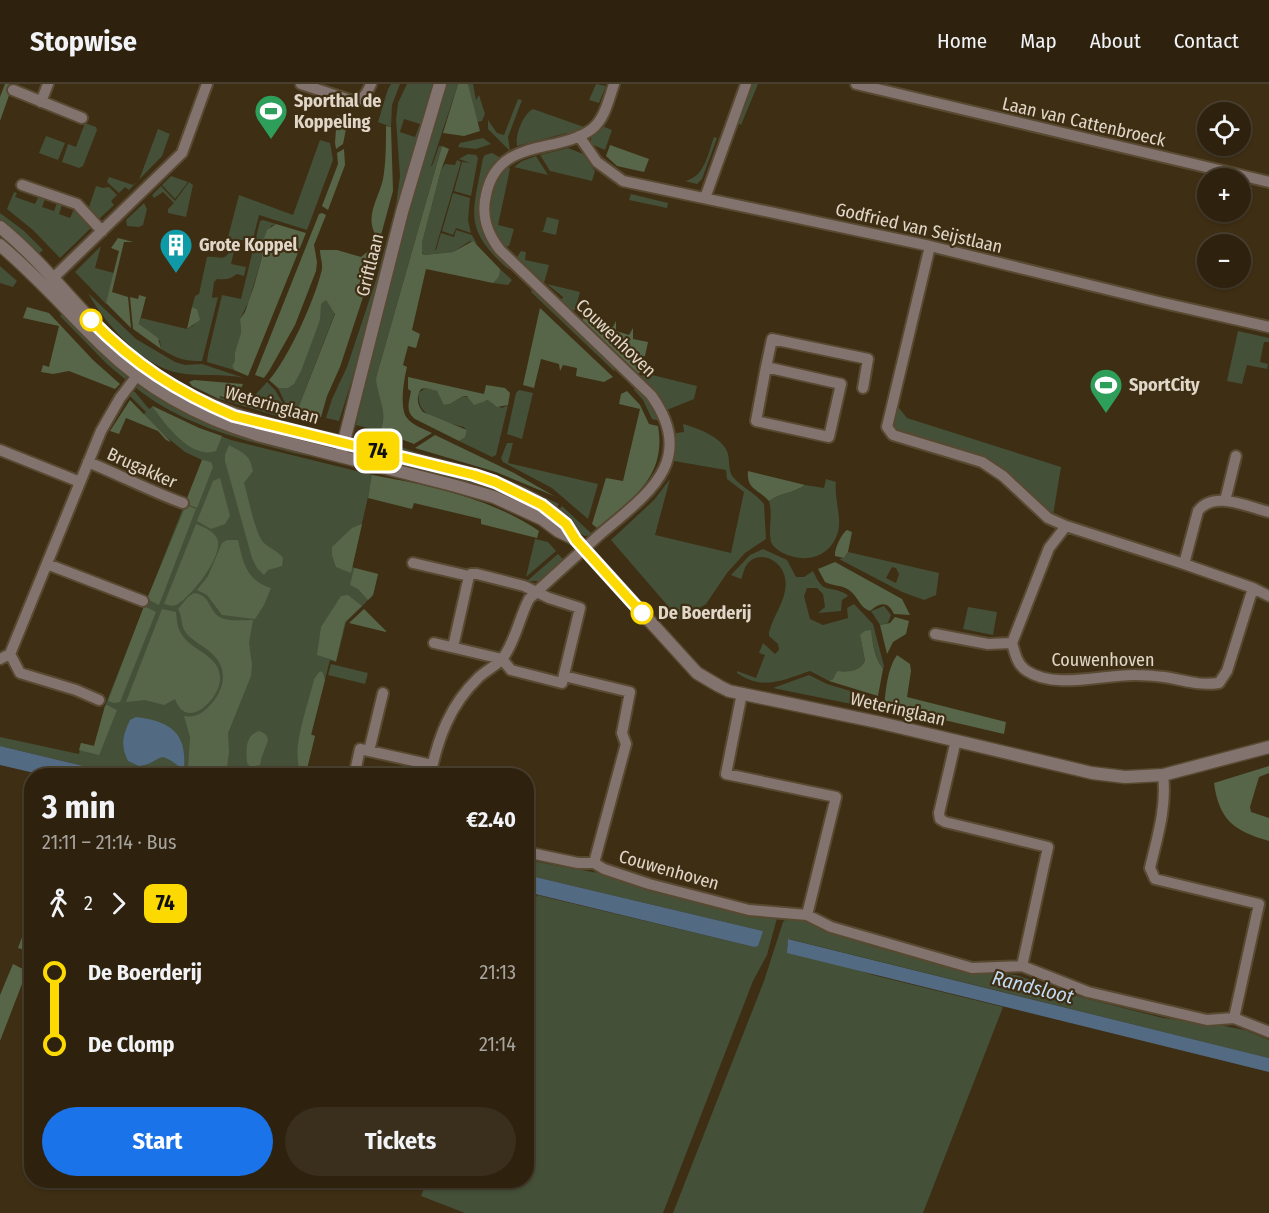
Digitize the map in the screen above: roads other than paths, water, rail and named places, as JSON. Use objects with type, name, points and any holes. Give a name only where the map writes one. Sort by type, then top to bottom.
[{"type":"street","points":[[41,102],[48,84]]},
{"type":"street","points":[[49,283],[182,153],[207,84]]},
{"type":"street","points":[[301,84],[353,101],[365,96],[371,84]]},
{"type":"street","name":"Griftlaan","points":[[340,456],[402,212],[440,84]]},
{"type":"street","points":[[579,136],[594,128],[602,116],[614,84]]},
{"type":"street","points":[[705,198],[746,84]]},
{"type":"street","name":"Laan van Cattenbroeck","points":[[856,84],[893,89],[1269,181]]},
{"type":"street","points":[[13,90],[82,118]]},
{"type":"street","name":"Godfried van Seijstlaan","points":[[579,136],[597,162],[623,181],[930,246],[1269,327]]},
{"type":"street","name":"Couwenhoven","points":[[432,768],[448,716],[477,679],[502,659],[513,640],[522,611],[529,599],[580,545],[647,495],[656,484],[668,457],[669,441],[666,422],[657,404],[643,387],[500,250],[488,232],[485,222],[484,203],[492,176],[501,165],[510,158],[534,147],[579,136]]},
{"type":"street","points":[[22,184],[77,204],[102,231]]},
{"type":"street","name":"Weteringlaan","points":[[0,227],[15,240],[105,348],[141,371],[189,396],[234,416],[422,461],[495,482],[542,505],[566,524],[580,545],[697,673],[719,686],[1092,773],[1125,777],[1163,775],[1269,747]]},
{"type":"street","name":"Weteringlaan","points":[[0,244],[49,283]]},
{"type":"street","points":[[930,246],[887,427],[893,435],[982,462],[1003,476],[1048,518],[1066,526],[1184,564],[1253,588],[1269,596]]},
{"type":"street","points":[[766,368],[841,384],[830,437],[756,421],[766,368],[772,339],[868,359],[863,388]]},
{"type":"street","name":"Weteringlaan","points":[[141,371],[188,408],[209,418],[244,431],[494,497],[542,519],[580,545]]},
{"type":"street","name":"Brugakker","points":[[99,700],[76,690],[20,673],[5,657],[112,411],[141,371]]},
{"type":"street","points":[[0,450],[80,482]]},
{"type":"street","points":[[1225,501],[1236,456]]},
{"type":"street","name":"Brugakker","points":[[88,462],[132,483],[183,503]]},
{"type":"street","points":[[1184,564],[1198,511],[1203,504],[1210,501],[1225,501],[1269,512]]},
{"type":"street","points":[[935,634],[988,644],[1012,644],[1049,548],[1066,526]]},
{"type":"street","points":[[413,563],[469,576],[477,574],[525,586],[549,598],[580,608],[562,682],[511,670],[502,659],[434,643]]},
{"type":"street","points":[[47,564],[143,601]]},
{"type":"street","points":[[453,647],[469,576]]},
{"type":"street","name":"Couwenhoven","points":[[1012,644],[1018,662],[1026,671],[1051,679],[1073,680],[1134,675],[1165,677],[1203,685],[1219,682],[1227,671],[1253,588]]},
{"type":"street","name":"Couwenhoven","points":[[564,676],[630,692],[622,733],[626,744],[594,863]]},
{"type":"street","points":[[356,768],[360,749],[369,751],[383,693]]},
{"type":"street","points":[[742,693],[726,774],[836,797],[807,915]]},
{"type":"street","points":[[956,740],[939,813],[940,819],[1048,847],[1022,966]]},
{"type":"street","name":"Couwenhoven","points":[[369,751],[424,768]]},
{"type":"street","points":[[1163,775],[1164,800],[1150,868],[1151,875],[1155,879],[1259,904],[1234,1018]]},
{"type":"street","name":"Couwenhoven","points":[[534,854],[578,863],[594,863],[604,869],[649,884],[749,910],[807,915],[831,927],[972,968],[1022,966],[1088,992],[1207,1020],[1234,1018],[1269,1032]]},
{"type":"water","points":[[136,717],[158,722],[174,730],[182,745],[184,767],[162,757],[139,766],[128,761],[123,745],[124,735],[130,720]]},
{"type":"water","points":[[0,746],[92,768],[24,768],[24,771],[0,765]]},
{"type":"water","points":[[534,877],[763,931],[758,946],[754,947],[534,894]]},
{"type":"water","points":[[788,939],[1269,1058],[1269,1072],[787,953]]},
{"type":"place","name":"Sporthal de Koppeling","points":[[271,140]]},
{"type":"place","name":"Grote Koppel","points":[[176,274]]},
{"type":"place","name":"SportCity","points":[[1106,414]]},
{"type":"place","name":"De Boerderij","points":[[642,613]]},
{"type":"water label","name":"Randsloot","points":[[1033,987]]}]
